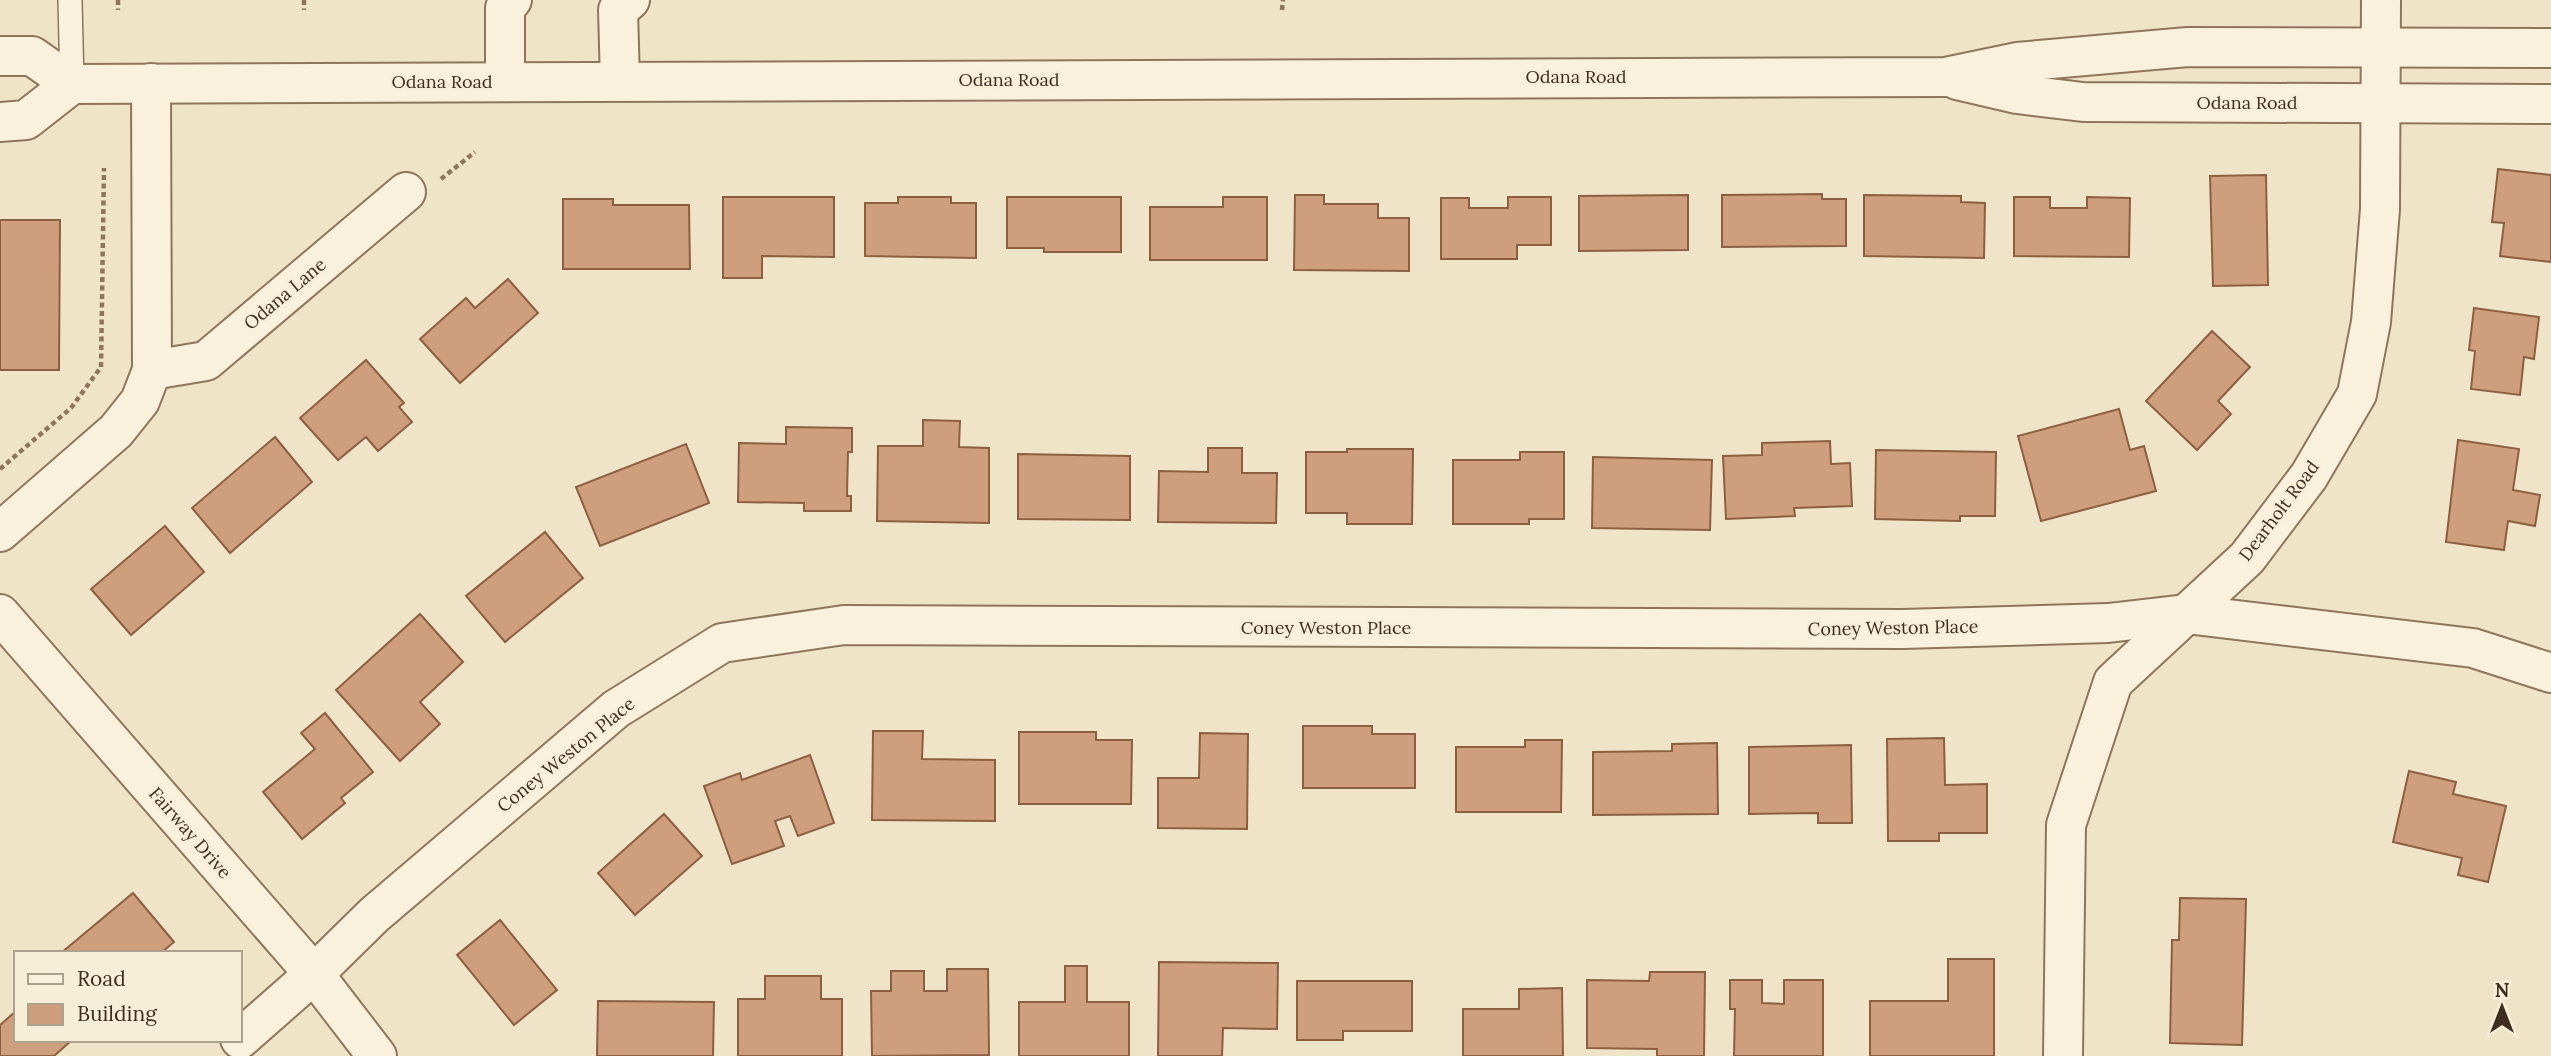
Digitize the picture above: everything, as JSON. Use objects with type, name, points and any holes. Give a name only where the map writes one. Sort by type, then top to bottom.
[{"type":"street","points":[[505,82],[505,8],[512,0]]},
{"type":"street","points":[[620,81],[618,10],[630,0]]},
{"type":"street","name":"Dearholt Road","points":[[2063,1056],[2066,825],[2113,682],[2247,558],[2309,476],[2357,394],[2371,322],[2380,209],[2381,0]]},
{"type":"street","name":"Odana Road","points":[[72,84],[1945,77],[2017,62],[2188,47],[2551,48]]},
{"type":"street","points":[[0,56],[32,56],[72,84],[26,120],[0,122]]},
{"type":"street","name":"Odana Road","points":[[1945,77],[2017,94],[2082,102],[2551,104]]},
{"type":"street","points":[[0,532],[116,431],[140,401],[152,370],[151,83]]},
{"type":"street","name":"Odana Lane","points":[[152,370],[206,361],[406,192]]},
{"type":"street","name":"Fairway Drive","points":[[0,614],[314,974],[377,1056]]},
{"type":"street","name":"Coney Weston Place","points":[[242,1037],[314,974],[374,915],[616,709],[722,643],[844,625],[1902,629],[2108,623],[2186,614],[2473,648],[2551,673]]},
{"type":"street","name":"Coney Weston Place","points":[[221,1056],[237,1042]]},
{"type":"lane","points":[[70,0],[72,84]]},
{"type":"path","points":[[118,0],[118,10]]},
{"type":"path","points":[[304,0],[304,10]]},
{"type":"path","points":[[1282,10],[1283,0]]},
{"type":"path","points":[[0,469],[71,408],[101,367],[104,168]]},
{"type":"building","points":[[2498,169],[2551,175],[2551,262],[2500,256],[2504,223],[2492,222]]},
{"type":"building","points":[[2266,175],[2268,285],[2213,286],[2210,176]]},
{"type":"building","points":[[1822,194],[1822,199],[1846,199],[1846,246],[1722,247],[1722,195]]},
{"type":"building","points":[[1295,195],[1324,195],[1324,204],[1378,204],[1378,218],[1409,218],[1409,271],[1294,270]]},
{"type":"building","points":[[1688,195],[1688,250],[1579,251],[1579,196]]},
{"type":"building","points":[[1864,195],[1961,196],[1961,202],[1985,203],[1984,258],[1864,256]]},
{"type":"building","points":[[723,197],[834,197],[834,257],[762,256],[762,278],[723,278]]},
{"type":"building","points":[[898,197],[951,197],[951,203],[976,203],[976,258],[865,256],[865,203],[898,203]]},
{"type":"building","points":[[1007,197],[1121,197],[1121,252],[1044,252],[1044,248],[1007,248]]},
{"type":"building","points":[[1223,197],[1267,197],[1267,260],[1150,260],[1150,207],[1223,207]]},
{"type":"building","points":[[1508,197],[1551,197],[1551,245],[1517,245],[1517,259],[1441,259],[1441,198],[1469,198],[1469,208],[1508,208]]},
{"type":"building","points":[[2014,197],[2050,197],[2050,208],[2087,208],[2087,197],[2130,198],[2129,257],[2014,256]]},
{"type":"building","points":[[563,199],[613,199],[613,205],[689,205],[690,269],[563,269]]},
{"type":"building","points":[[0,220],[60,220],[59,370],[0,370]]},
{"type":"building","points":[[508,279],[538,313],[460,383],[420,339],[466,298],[475,308]]},
{"type":"building","points":[[2474,308],[2539,317],[2534,359],[2524,357],[2520,395],[2471,389],[2475,351],[2469,350]]},
{"type":"building","points":[[2212,331],[2250,367],[2218,401],[2231,414],[2197,450],[2146,401]]},
{"type":"building","points":[[366,360],[404,403],[399,407],[412,422],[378,451],[366,437],[338,460],[300,418]]},
{"type":"building","points":[[2119,409],[2130,450],[2144,446],[2156,491],[2041,521],[2018,436]]},
{"type":"building","points":[[923,420],[960,421],[959,447],[989,448],[989,523],[877,521],[878,446],[923,446]]},
{"type":"building","points":[[786,427],[852,428],[852,452],[848,452],[847,496],[851,496],[851,511],[804,511],[804,503],[738,502],[739,443],[786,444]]},
{"type":"building","points":[[275,437],[312,482],[230,553],[192,508]]},
{"type":"building","points":[[2458,440],[2519,449],[2513,490],[2540,495],[2535,526],[2508,521],[2504,550],[2446,542]]},
{"type":"building","points":[[1830,441],[1831,464],[1850,463],[1852,506],[1794,508],[1795,516],[1726,519],[1723,456],[1762,455],[1762,443]]},
{"type":"building","points":[[686,444],[709,503],[600,546],[576,487]]},
{"type":"building","points":[[1208,448],[1242,448],[1242,473],[1277,473],[1276,523],[1158,522],[1159,471],[1208,472]]},
{"type":"building","points":[[1347,449],[1413,449],[1412,524],[1347,524],[1347,513],[1306,513],[1306,452],[1347,452]]},
{"type":"building","points":[[1876,450],[1996,452],[1995,516],[1960,516],[1960,521],[1875,519]]},
{"type":"building","points":[[1520,452],[1564,452],[1564,519],[1529,519],[1529,524],[1453,524],[1453,460],[1520,460]]},
{"type":"building","points":[[1018,454],[1130,456],[1130,520],[1018,519]]},
{"type":"building","points":[[1593,457],[1712,460],[1710,530],[1592,528]]},
{"type":"building","points":[[165,526],[204,572],[131,635],[91,589]]},
{"type":"building","points":[[545,532],[583,578],[505,642],[466,596]]},
{"type":"building","points":[[420,614],[463,662],[420,702],[440,724],[400,761],[336,690]]},
{"type":"building","points":[[325,713],[373,772],[341,798],[345,803],[302,839],[263,792],[315,749],[301,733]]},
{"type":"building","points":[[1303,726],[1372,726],[1372,734],[1415,734],[1415,788],[1303,788]]},
{"type":"building","points":[[873,731],[923,731],[922,759],[995,760],[995,821],[872,820]]},
{"type":"building","points":[[1019,732],[1096,732],[1096,740],[1132,740],[1131,804],[1019,804]]},
{"type":"building","points":[[1200,733],[1248,734],[1247,829],[1158,828],[1158,778],[1199,778]]},
{"type":"building","points":[[1944,738],[1945,785],[1987,784],[1987,833],[1939,833],[1939,841],[1888,841],[1887,739]]},
{"type":"building","points":[[1525,740],[1562,740],[1561,812],[1456,812],[1456,747],[1525,747]]},
{"type":"building","points":[[1717,743],[1718,814],[1593,815],[1593,752],[1672,751],[1672,744]]},
{"type":"building","points":[[1851,745],[1852,823],[1818,823],[1818,813],[1749,814],[1749,747]]},
{"type":"building","points":[[810,755],[834,823],[798,836],[790,816],[775,821],[784,846],[732,864],[704,786],[740,773],[742,780]]},
{"type":"building","points":[[2409,771],[2456,782],[2453,794],[2506,806],[2488,882],[2458,875],[2462,858],[2393,842]]},
{"type":"building","points":[[664,814],[702,856],[635,915],[598,873]]},
{"type":"building","points":[[133,893],[174,942],[163,951],[63,951]]},
{"type":"building","points":[[2180,898],[2246,899],[2242,1045],[2170,1043],[2172,940],[2179,940]]},
{"type":"building","points":[[500,920],[557,990],[514,1025],[457,955]]},
{"type":"building","points":[[1948,959],[1994,959],[1994,1056],[1870,1056],[1870,1001],[1948,1001]]},
{"type":"building","points":[[1159,962],[1278,963],[1277,1029],[1223,1028],[1222,1056],[1158,1056]]},
{"type":"building","points":[[1065,966],[1087,966],[1087,1002],[1129,1002],[1129,1056],[1019,1056],[1019,1002],[1065,1002]]},
{"type":"building","points":[[947,969],[988,969],[989,1055],[872,1056],[871,991],[891,991],[891,971],[924,971],[924,991],[947,991]]},
{"type":"building","points":[[1650,972],[1705,972],[1704,1056],[1657,1056],[1657,1049],[1587,1048],[1587,980],[1649,981]]},
{"type":"building","points":[[765,976],[821,976],[821,999],[842,999],[842,1056],[738,1056],[738,999],[765,999]]},
{"type":"building","points":[[1730,980],[1762,980],[1762,1003],[1784,1004],[1784,980],[1823,980],[1823,1056],[1734,1056],[1735,1009],[1730,1009]]},
{"type":"building","points":[[1297,981],[1412,981],[1412,1031],[1343,1031],[1343,1040],[1297,1040]]},
{"type":"building","points":[[1562,988],[1563,1056],[1463,1056],[1463,1009],[1519,1009],[1519,989]]},
{"type":"building","points":[[598,1001],[714,1002],[713,1056],[597,1056]]},
{"type":"building","points":[[14,1013],[14,1042],[70,1042],[54,1056],[0,1056],[0,1025]]}]
